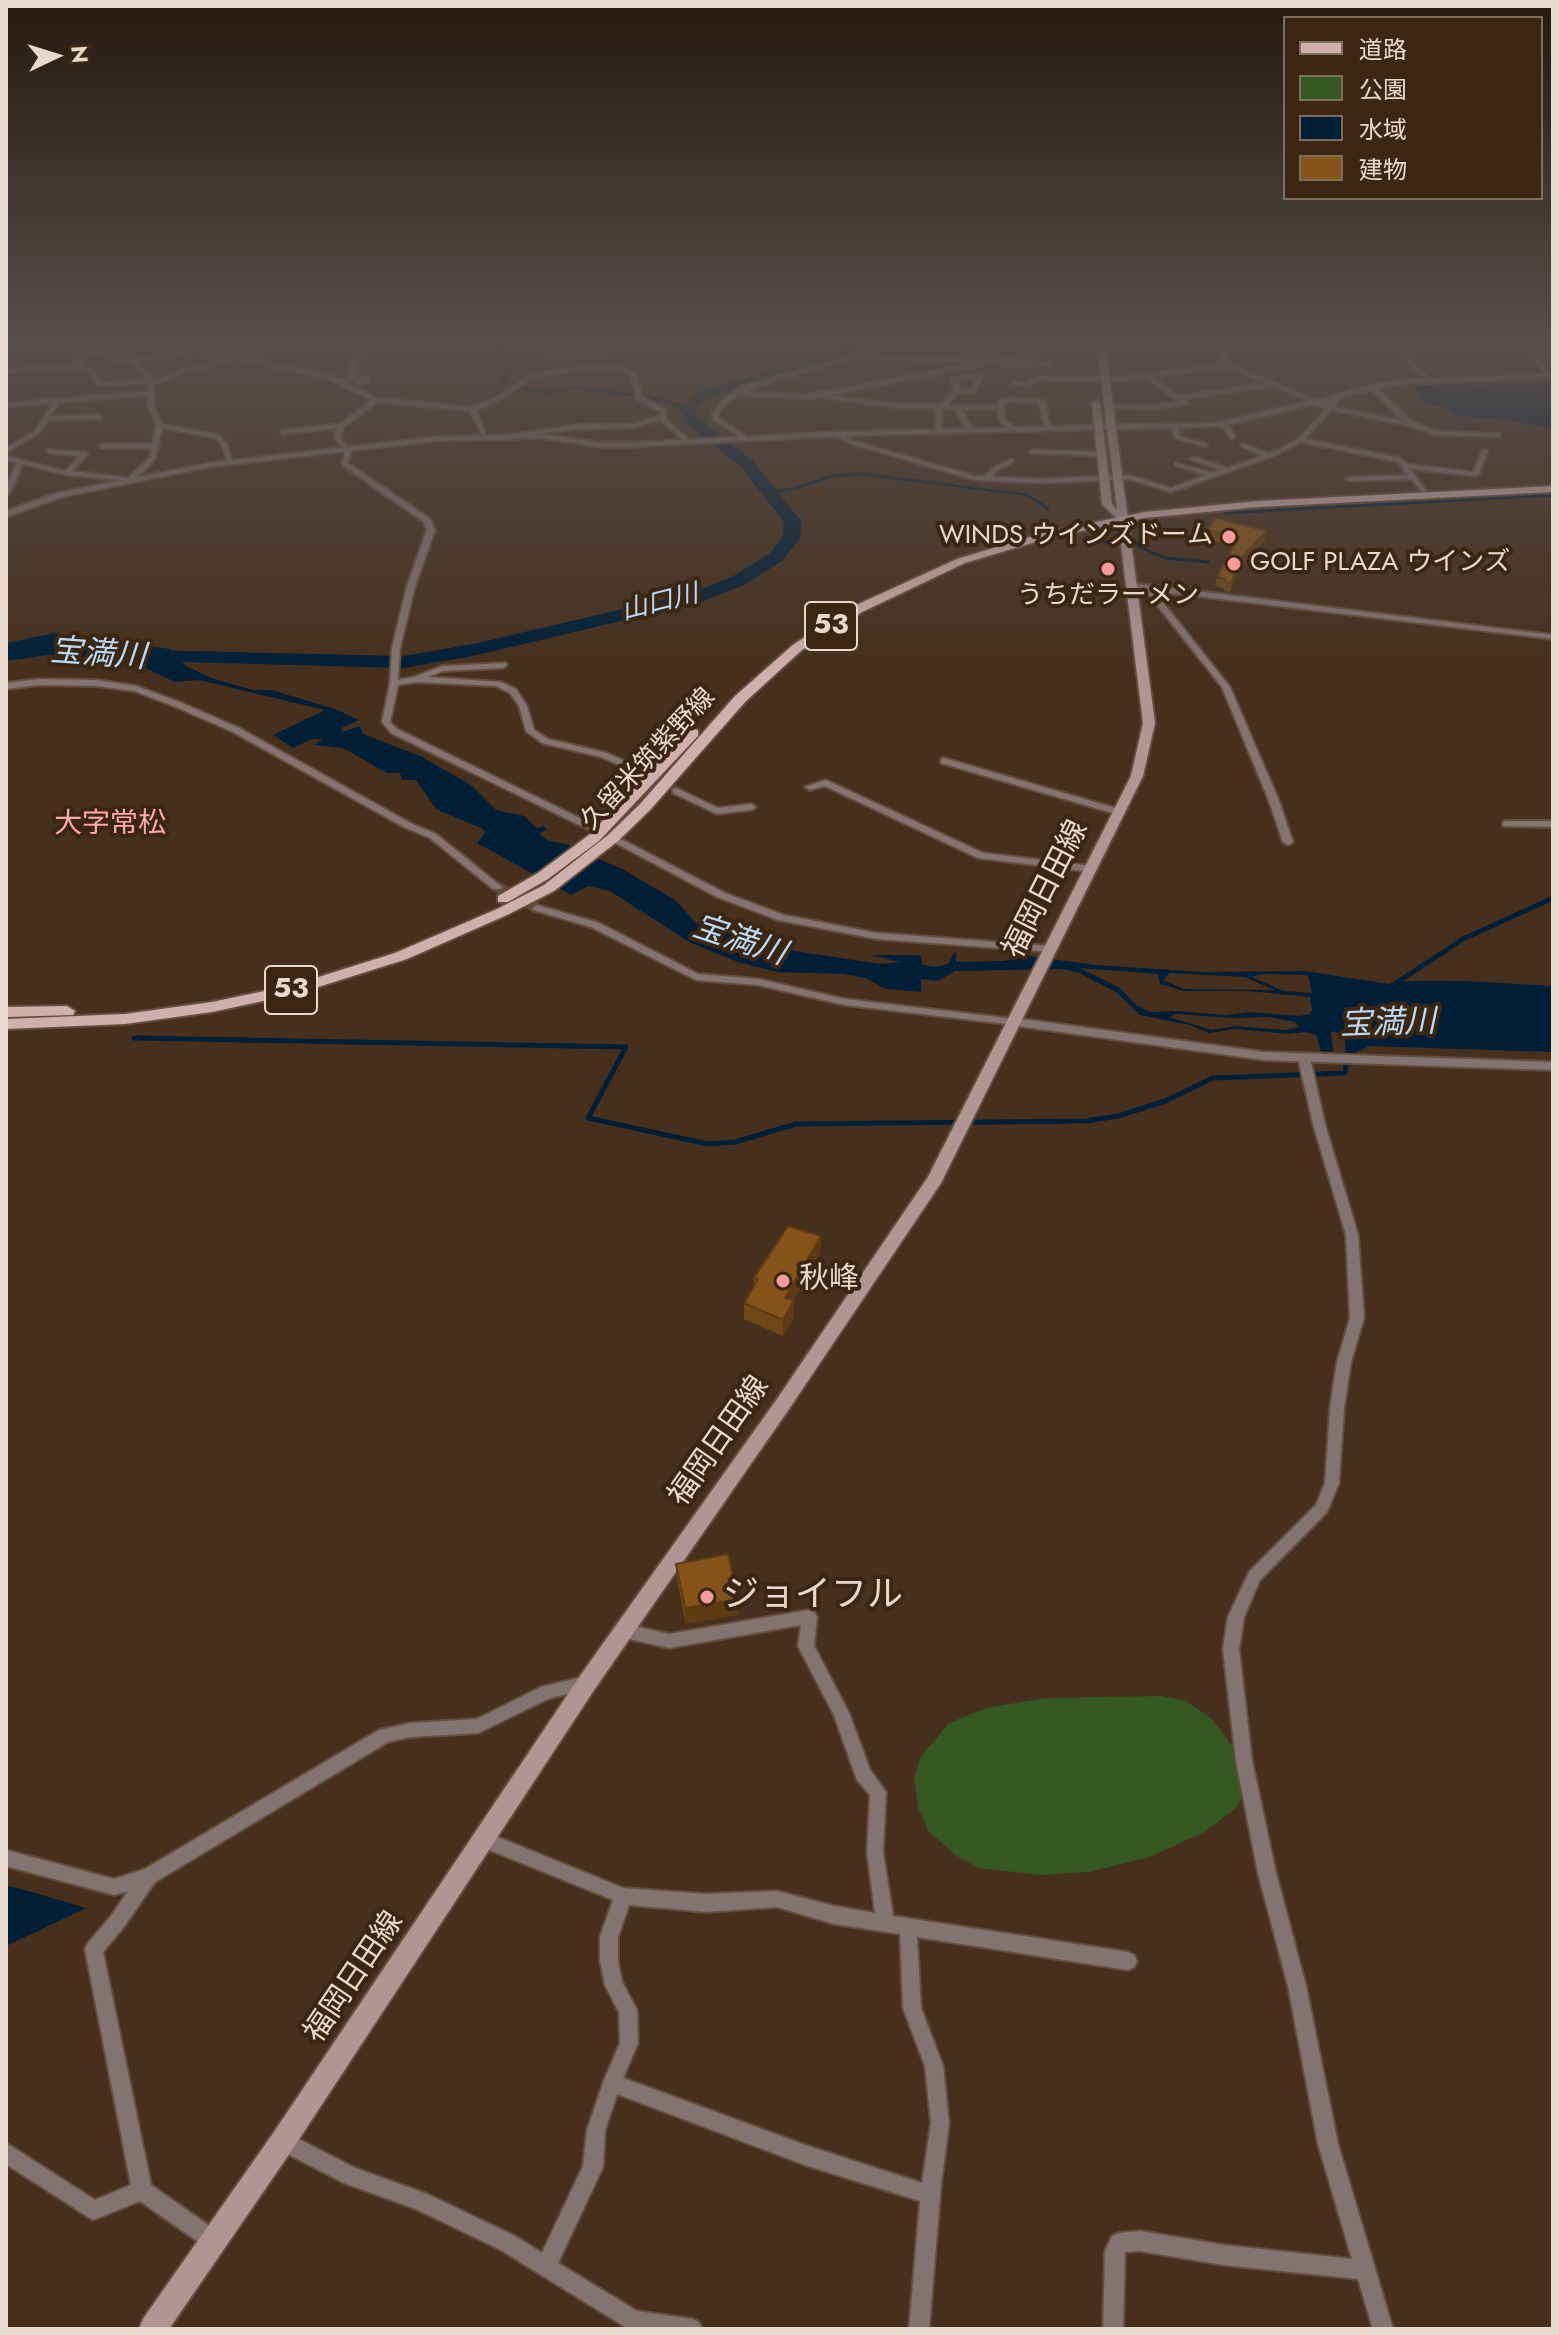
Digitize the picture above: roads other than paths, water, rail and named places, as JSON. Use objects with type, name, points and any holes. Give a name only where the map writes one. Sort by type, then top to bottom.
[{"type":"main road","name":"福岡日田線","points":[[1101,455],[1107,504],[1119,514]]},
{"type":"main road","name":"福岡日田線","points":[[153,2329],[283,2141],[587,1683],[935,1179],[1137,776],[1149,723],[1133,586],[1119,514],[1113,455]]},
{"type":"main road","points":[[1119,514],[1553,486]]},
{"type":"main road","points":[[1119,514],[1191,504],[1553,486]]},
{"type":"main road","name":"久留米筑紫野線","points":[[6,1024],[125,1019],[212,1007],[296,989],[363,970],[455,935],[549,879],[604,838],[772,667],[858,609],[961,561],[1119,514]]},
{"type":"main road","name":"久留米筑紫野線","points":[[6,1012],[129,1008],[213,996],[293,979],[357,960],[448,926],[549,879]]},
{"type":"street","points":[[67,473],[84,455]]},
{"type":"street","points":[[6,458],[67,473],[130,480],[146,466],[151,455]]},
{"type":"street","points":[[228,455],[230,462]]},
{"type":"street","points":[[7,513],[60,495],[130,480],[230,462],[300,455]]},
{"type":"street","points":[[347,455],[344,464],[427,521],[431,530],[411,586],[396,648],[394,681],[386,722],[394,731],[721,895],[782,918],[877,936],[1050,951]]},
{"type":"street","points":[[899,455],[988,479],[1042,481],[1115,476],[1129,477],[1171,490],[1269,456]]},
{"type":"street","points":[[1386,455],[1400,460],[1423,491]]},
{"type":"street","points":[[1405,466],[1475,474],[1483,455]]},
{"type":"street","points":[[1431,469],[1432,458]]},
{"type":"street","points":[[1193,459],[1228,470]]},
{"type":"street","points":[[988,479],[993,470],[1011,461]]},
{"type":"street","points":[[6,493],[21,462]]},
{"type":"street","points":[[1177,464],[1213,475]]},
{"type":"street","points":[[1350,479],[1412,477]]},
{"type":"street","points":[[1133,586],[1553,637]]},
{"type":"street","points":[[1147,587],[1226,687],[1288,842]]},
{"type":"street","points":[[416,679],[442,669],[503,665]]},
{"type":"street","points":[[394,681],[416,679],[498,684],[513,691],[523,706],[530,731],[545,741],[604,755],[639,770]]},
{"type":"street","points":[[6,686],[39,682],[96,683],[136,689],[179,705],[236,730],[407,825],[433,836],[497,887]]},
{"type":"street","points":[[944,761],[1119,812]]},
{"type":"street","points":[[810,787],[826,783],[981,856],[1092,869]]},
{"type":"street","points":[[676,791],[717,811],[751,807]]},
{"type":"street","points":[[1506,824],[1553,824]]},
{"type":"street","points":[[537,908],[595,925],[696,977],[758,982],[845,1002],[1016,1018],[1264,1056],[1553,1066]]},
{"type":"street","points":[[1304,1058],[1319,1124],[1352,1235],[1357,1318],[1344,1362],[1337,1408],[1332,1483],[1322,1508],[1254,1576],[1236,1617],[1231,1649],[1244,1761],[1267,1873],[1297,1986],[1328,2144],[1383,2329]]},
{"type":"street","points":[[625,1631],[669,1641],[809,1617],[806,1646],[841,1713],[863,1775],[878,1792],[875,1852],[885,1923]]},
{"type":"street","points":[[6,1858],[114,1887],[149,1876],[385,1735],[411,1730],[478,1726],[547,1692],[587,1683]]},
{"type":"street","points":[[483,1839],[623,1896],[706,1903],[777,1899],[834,1915],[1128,1961]]},
{"type":"street","points":[[149,1876],[94,1949],[142,2191],[214,2241]]},
{"type":"street","points":[[546,2267],[593,2167],[596,2130],[629,2043],[628,2010],[614,1985],[609,1961],[609,1937],[623,1896]]},
{"type":"street","points":[[908,1928],[912,2008],[934,2066],[940,2123],[930,2195],[919,2329]]},
{"type":"street","points":[[612,2083],[805,2155],[930,2195]]},
{"type":"street","points":[[283,2141],[351,2176],[420,2201],[496,2237],[633,2325],[692,2329]]},
{"type":"street","points":[[6,2153],[93,2210],[142,2191]]},
{"type":"street","points":[[1113,2329],[1115,2251],[1119,2243],[1140,2241],[1224,2255],[1366,2270]]},
{"type":"water","points":[[55,633],[170,649],[186,666],[214,679],[253,690],[271,690],[335,709],[359,720],[341,728],[343,730],[339,733],[360,726],[363,734],[420,756],[471,785],[496,810],[524,816],[537,828],[544,826],[547,829],[539,834],[549,841],[566,844],[624,870],[675,900],[696,923],[745,939],[776,941],[788,950],[880,964],[901,962],[869,955],[921,955],[922,965],[935,967],[948,964],[956,953],[956,962],[1005,961],[1020,955],[1096,965],[1203,972],[1305,971],[1389,984],[1465,981],[1553,986],[1553,1052],[1369,1046],[1351,1055],[1346,1054],[1344,1033],[1331,1032],[1333,1052],[1321,1051],[1316,1035],[1307,1032],[1288,1034],[1235,1029],[1209,1033],[1190,1025],[1140,1015],[1116,992],[1077,972],[1061,969],[955,971],[938,981],[921,979],[921,992],[886,989],[865,978],[844,974],[778,972],[738,962],[689,942],[610,891],[588,886],[571,895],[477,843],[485,833],[483,829],[436,809],[416,780],[402,780],[400,773],[387,773],[343,748],[314,745],[323,739],[312,739],[293,748],[273,735],[325,710],[199,680],[175,682],[124,658],[109,656],[99,644],[62,642],[6,656],[6,643]],"holes":[[[1080,968],[1158,974],[1160,984],[1184,991],[1248,991],[1310,997],[1312,1010],[1310,1014],[1299,1016],[1248,1012],[1226,1015],[1150,1012],[1136,1005],[1120,988]],[[1170,973],[1244,977],[1275,990],[1184,989],[1163,980]],[[1263,974],[1308,975],[1312,993],[1284,991],[1251,977]],[[1176,1014],[1269,1017],[1295,1022],[1299,1027],[1284,1030],[1236,1026],[1212,1030],[1169,1017]]]},
{"type":"water","points":[[6,1885],[49,1897],[86,1908],[6,1946]]},
{"type":"waterway","name":"山口川","points":[[150,655],[403,662],[473,650],[694,598],[738,581],[776,557],[791,539],[793,522],[746,463],[736,455]]},
{"type":"waterway","points":[[796,488],[831,476],[861,474],[1028,495],[1048,509]]},
{"type":"waterway","points":[[768,493],[791,489]]},
{"type":"waterway","points":[[1225,513],[1553,495]]},
{"type":"waterway","points":[[1086,537],[1109,543],[1139,543],[1138,546],[1165,558],[1208,562]]},
{"type":"waterway","name":"宝満川","points":[[6,655],[48,649],[145,655]]},
{"type":"waterway","points":[[1393,985],[1463,939],[1553,898]]},
{"type":"waterway","points":[[134,1038],[626,1047],[588,1118],[708,1144],[735,1142],[796,1124],[1086,1121],[1118,1116],[1165,1101],[1213,1078],[1345,1073],[1346,1059]]},
{"type":"tunnel","points":[[639,770],[676,791]]},
{"type":"tunnel","points":[[497,887],[537,908]]},
{"type":"place","name":"WINDS ウインズドーム","points":[[1229,537]]},
{"type":"place","name":"GOLF PLAZA ウインズ","points":[[1234,564]]},
{"type":"place","name":"うちだラーメン","points":[[1108,569]]},
{"type":"place","name":"秋峰","points":[[783,1281]]},
{"type":"place","name":"ジョイフル","points":[[707,1597]]},
{"type":"district","name":"大字常松","points":[[110,825]]}]
